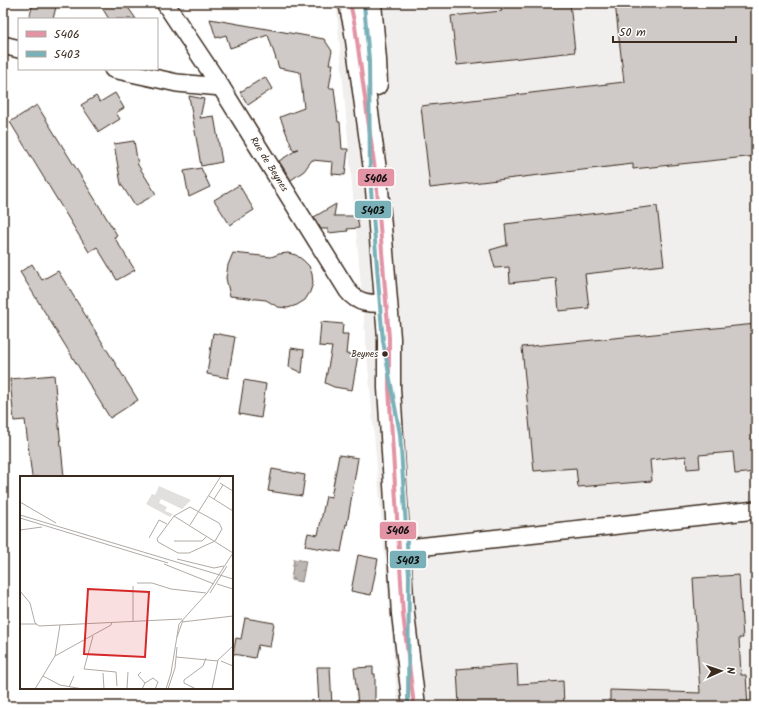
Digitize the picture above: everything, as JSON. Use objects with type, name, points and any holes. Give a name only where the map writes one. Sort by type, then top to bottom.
[{"type":"main road","points":[[350,3],[355,26],[376,177],[389,340],[406,433],[406,548],[414,576],[414,702]]},
{"type":"main road","points":[[370,3],[375,60],[376,177]]},
{"type":"street","name":"Rue de Beynes","points":[[165,3],[221,87],[348,291],[358,301],[366,304],[386,303]]},
{"type":"street","points":[[3,45],[18,48]]},
{"type":"street","points":[[118,70],[177,83],[221,87]]},
{"type":"street","points":[[406,548],[756,510]]},
{"type":"shaded area","points":[[336,3],[756,3],[756,706],[398,706]]},
{"type":"water","points":[[294,559],[306,561],[302,582],[291,580]]},
{"type":"building","points":[[33,3],[57,3],[53,18],[29,18]]},
{"type":"building","points":[[99,3],[125,3],[135,18],[108,18]]},
{"type":"building","points":[[501,3],[570,3],[575,52],[457,65],[451,16],[502,11]]},
{"type":"building","points":[[615,3],[756,3],[756,156],[633,169],[633,164],[430,188],[421,106],[624,82]]},
{"type":"building","points":[[210,19],[324,39],[332,51],[329,64],[333,64],[329,88],[334,88],[338,122],[340,122],[342,149],[348,149],[345,175],[332,174],[333,162],[312,160],[304,171],[291,180],[279,161],[298,149],[293,150],[280,117],[304,108],[300,72],[279,68],[268,35],[230,48],[226,35],[216,38]]},
{"type":"building","points":[[265,77],[272,89],[248,105],[240,92]]},
{"type":"building","points":[[115,93],[124,108],[116,113],[120,119],[99,132],[81,105],[96,96],[100,102]]},
{"type":"building","points":[[189,96],[204,99],[200,118],[214,116],[222,162],[201,166]]},
{"type":"building","points":[[37,105],[117,235],[114,237],[135,270],[117,280],[97,247],[89,252],[10,122]]},
{"type":"building","points":[[134,141],[138,165],[156,194],[135,206],[121,184],[114,144]]},
{"type":"building","points":[[201,168],[210,187],[189,197],[184,171]]},
{"type":"building","points":[[239,185],[254,210],[230,225],[214,200]]},
{"type":"building","points":[[336,204],[334,216],[357,216],[359,228],[347,229],[348,231],[328,233],[328,229],[321,229],[314,217]]},
{"type":"building","points":[[657,206],[664,265],[585,274],[589,308],[559,311],[556,278],[510,283],[509,267],[495,268],[490,250],[507,245],[505,224]]},
{"type":"building","points":[[233,253],[271,257],[288,253],[296,255],[309,266],[313,283],[310,292],[305,300],[288,308],[278,307],[266,300],[230,296],[226,278],[228,265]]},
{"type":"building","points":[[32,264],[42,280],[58,271],[138,400],[110,418],[20,272]]},
{"type":"building","points":[[321,322],[343,324],[342,334],[348,334],[346,354],[358,355],[352,390],[334,387],[325,383],[332,347],[319,346]]},
{"type":"building","points":[[756,324],[756,472],[735,474],[733,452],[699,455],[700,468],[687,469],[686,456],[650,460],[652,481],[578,487],[576,468],[534,471],[522,347]]},
{"type":"building","points":[[213,333],[235,337],[228,378],[207,374]]},
{"type":"building","points":[[291,348],[304,350],[302,373],[289,367]]},
{"type":"building","points":[[54,375],[64,476],[32,476],[25,420],[14,421],[10,379]]},
{"type":"building","points":[[244,380],[266,384],[261,418],[239,414]]},
{"type":"building","points":[[339,455],[358,458],[341,552],[305,546],[308,533],[318,535],[326,496],[331,497]]},
{"type":"building","points":[[272,469],[305,475],[302,496],[268,491]]},
{"type":"building","points":[[358,555],[378,559],[371,595],[351,591]]},
{"type":"building","points":[[739,575],[743,638],[739,638],[741,675],[746,675],[748,706],[610,706],[610,690],[700,693],[693,578]]},
{"type":"building","points":[[245,618],[274,623],[270,647],[258,645],[255,658],[233,654],[236,638],[241,639]]},
{"type":"building","points":[[517,664],[518,684],[563,681],[564,706],[459,706],[457,669]]},
{"type":"building","points":[[317,667],[330,667],[332,706],[319,706]]},
{"type":"building","points":[[373,667],[373,674],[375,674],[375,704],[358,704],[354,668]]},
{"type":"transit line","name":"5406","points":[[350,3],[355,26],[376,177],[389,338],[389,388],[403,614],[414,706]]},
{"type":"transit line","name":"5403","points":[[364,4],[369,60],[370,177],[381,318],[383,341],[400,434],[401,448],[409,576],[408,706]]},
{"type":"place","name":"Beynes","points":[[385,354]]}]
